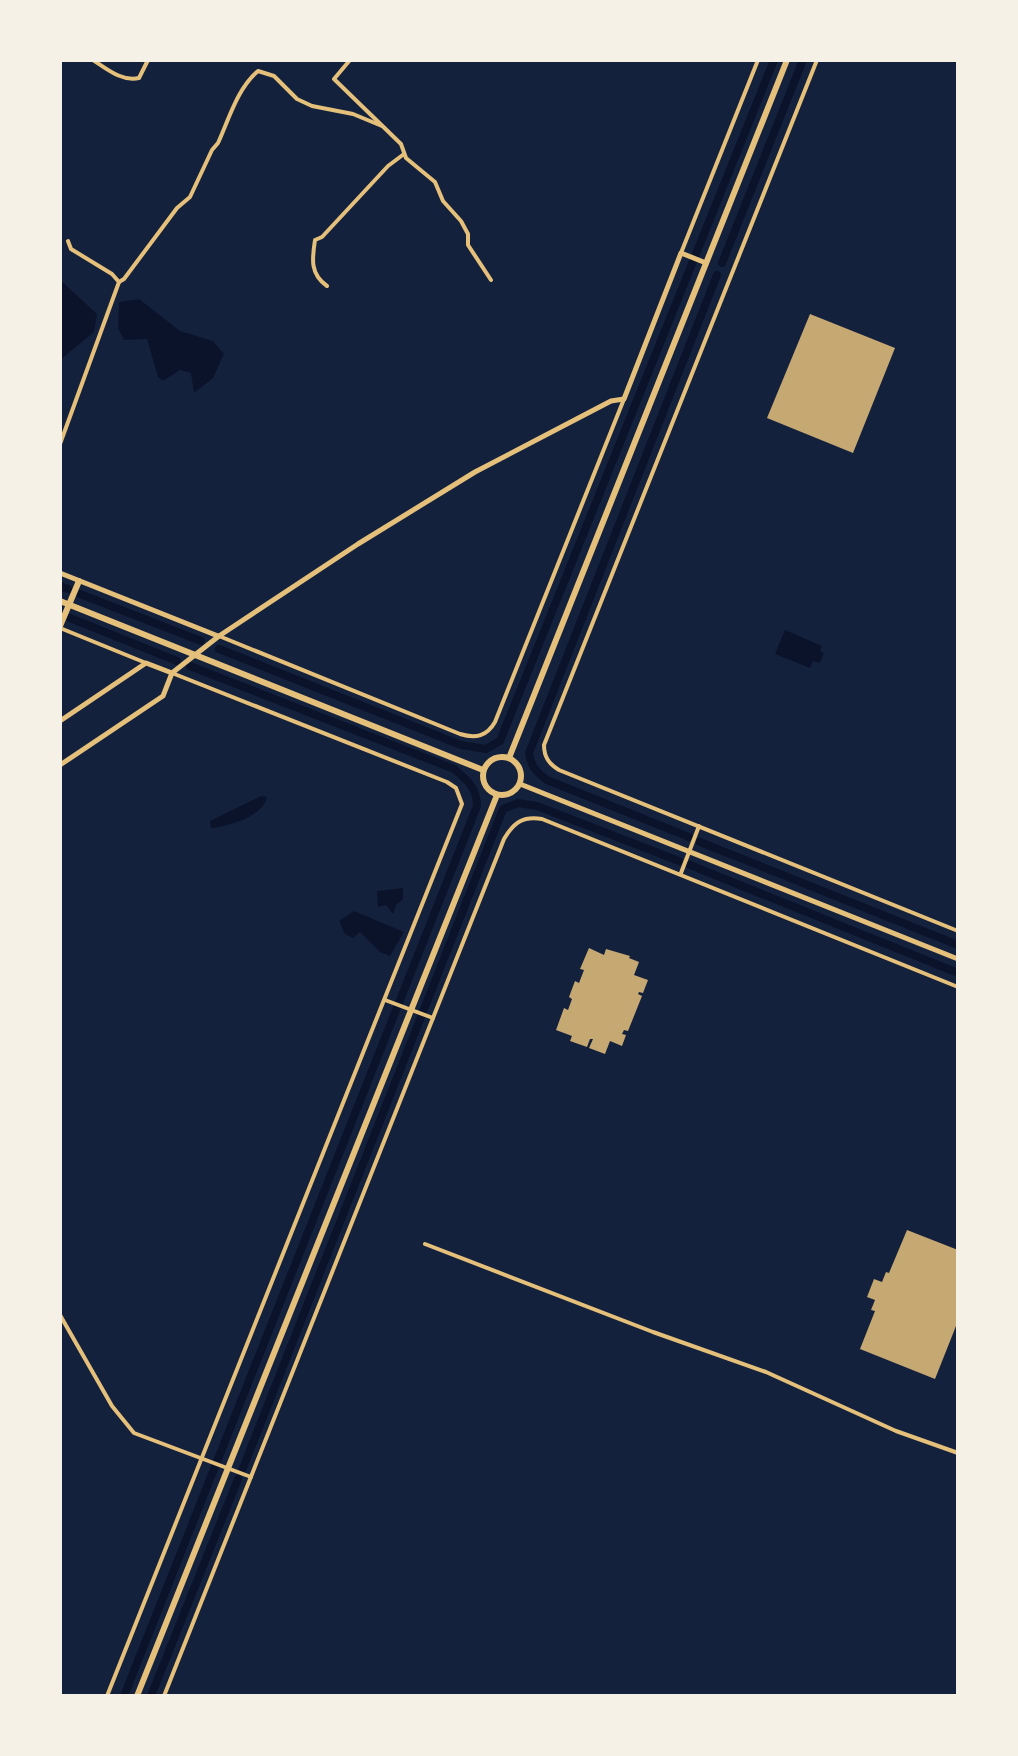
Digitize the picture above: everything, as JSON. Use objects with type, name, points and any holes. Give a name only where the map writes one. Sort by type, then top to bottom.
[{"type":"main road","points":[[509,758],[699,260],[787,60]]},
{"type":"main road","points":[[60,627],[79,581]]},
{"type":"main road","points":[[60,601],[483,770]]},
{"type":"main road","points":[[495,758],[509,758],[520,767],[520,784],[510,794],[497,795],[486,787],[483,770],[495,758]]},
{"type":"main road","points":[[137,1696],[225,1467],[497,795]]},
{"type":"street","points":[[93,60],[111,72],[133,80],[139,78],[148,60]]},
{"type":"street","points":[[350,60],[334,79],[401,144],[404,154],[435,182],[443,201],[461,221],[468,234],[468,245],[491,280]]},
{"type":"street","points":[[60,573],[460,734],[482,736],[490,731],[758,60]]},
{"type":"street","points":[[817,60],[544,745],[546,759],[559,770],[958,931]]},
{"type":"street","points":[[60,444],[119,282],[177,208],[190,197],[248,79],[258,71],[274,76],[297,99],[312,106],[353,114],[382,126]]},
{"type":"street","points":[[327,286],[318,280],[313,269],[315,240],[322,237],[388,166],[404,154]]},
{"type":"street","points":[[68,241],[71,249],[112,274],[119,282]]},
{"type":"street","points":[[681,253],[699,260]]},
{"type":"street","points":[[60,765],[163,696],[172,673],[219,636],[358,544],[475,472],[611,401],[624,399]]},
{"type":"street","points":[[60,627],[456,788],[462,804],[388,1001],[107,1696]]},
{"type":"street","points":[[60,721],[146,663]]},
{"type":"street","points":[[520,784],[958,959]]},
{"type":"street","points":[[164,1696],[431,1018],[504,839],[518,821],[530,817],[542,819],[958,987]]},
{"type":"street","points":[[680,874],[699,826]]},
{"type":"street","points":[[388,1001],[431,1018]]},
{"type":"street","points":[[425,1244],[766,1372],[896,1431],[958,1453]]},
{"type":"street","points":[[60,1315],[127,1427],[142,1438],[251,1477]]},
{"type":"water","points":[[60,280],[97,314],[94,332],[60,360]]},
{"type":"water","points":[[139,299],[180,331],[213,341],[224,354],[213,378],[194,393],[191,373],[180,370],[163,381],[158,377],[147,339],[124,340],[118,328],[119,302]]},
{"type":"water","points":[[785,630],[822,646],[820,651],[824,653],[820,663],[813,661],[810,668],[775,654]]},
{"type":"water","points":[[261,796],[267,797],[264,804],[252,815],[235,823],[211,828],[210,821]]},
{"type":"water","points":[[403,888],[403,899],[396,905],[393,914],[386,905],[378,907],[377,891]]},
{"type":"water","points":[[354,911],[404,932],[390,956],[380,952],[360,932],[353,938],[345,934],[339,921]]},
{"type":"building","points":[[810,314],[895,348],[853,453],[767,418]]},
{"type":"building","points":[[589,948],[604,955],[606,949],[630,956],[639,962],[634,975],[648,980],[643,993],[638,994],[642,996],[628,1031],[624,1030],[622,1034],[626,1035],[622,1046],[610,1041],[605,1054],[589,1048],[593,1039],[587,1047],[570,1041],[572,1036],[556,1030],[564,1008],[568,1010],[575,981],[579,983],[584,970],[580,969]]},
{"type":"building","points":[[907,1230],[958,1250],[958,1321],[935,1379],[860,1349],[875,1311],[871,1310],[875,1300],[867,1297],[874,1279],[882,1282],[886,1272],[889,1273]]},
{"type":"waterway","points":[[219,649],[461,745],[486,749],[500,741],[774,60]]},
{"type":"waterway","points":[[722,263],[803,60]]},
{"type":"waterway","points":[[689,837],[547,780],[535,768],[529,753],[717,275]]},
{"type":"waterway","points":[[60,586],[68,589]]},
{"type":"waterway","points":[[80,594],[201,641]]},
{"type":"waterway","points":[[70,618],[177,661]]},
{"type":"waterway","points":[[124,1696],[477,806],[473,789],[454,769],[190,666]]},
{"type":"waterway","points":[[243,1468],[503,809],[518,803],[537,806],[679,861]]},
{"type":"waterway","points":[[700,842],[958,945]]},
{"type":"waterway","points":[[690,865],[958,973]]},
{"type":"waterway","points":[[151,1696],[238,1479]]}]
